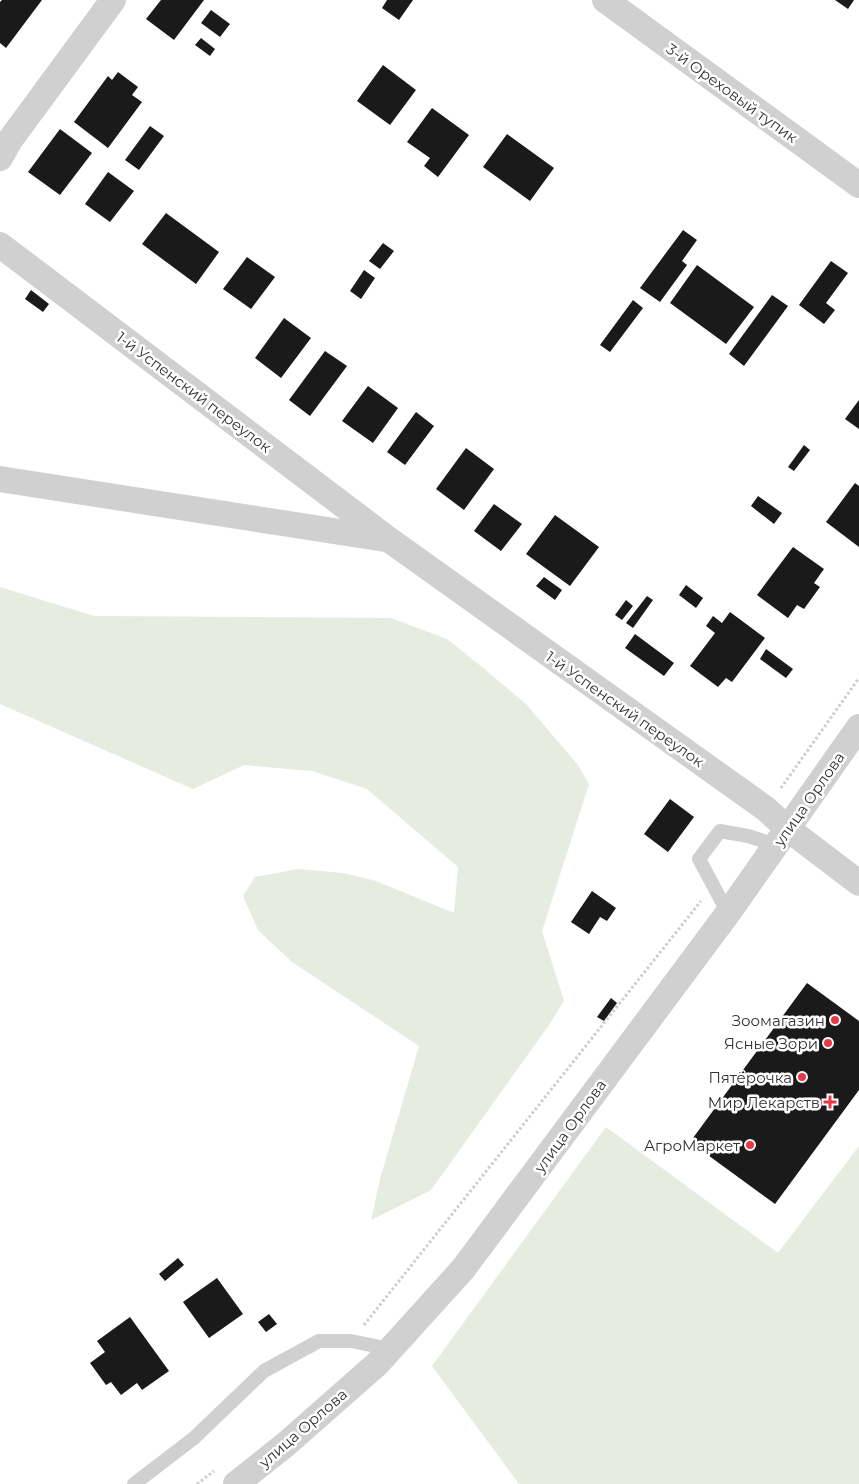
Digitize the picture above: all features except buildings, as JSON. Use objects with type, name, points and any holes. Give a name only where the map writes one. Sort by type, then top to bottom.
[{"type":"street","points":[[0,158],[10,140],[113,0]]},
{"type":"street","name":"3-й Ореховый тупик","points":[[605,0],[859,185]]},
{"type":"street","name":"1-й Успенский переулок","points":[[0,245],[388,539],[766,809],[782,837],[859,883]]},
{"type":"street","name":"1-й Успенский переулок","points":[[0,480],[388,539]]},
{"type":"street","name":"улица Орлова","points":[[226,1476],[285,1445],[377,1364],[463,1269],[728,914],[859,727]]},
{"type":"lane","points":[[728,914],[699,859],[720,831],[748,836],[782,837]]},
{"type":"lane","points":[[134,1484],[194,1438],[264,1372],[319,1341],[351,1341],[390,1350]]},
{"type":"path","points":[[766,809],[859,678]]},
{"type":"path","points":[[351,1341],[714,886]]},
{"type":"path","points":[[197,1484],[226,1476]]},
{"type":"shaded area","points":[[0,587],[94,616],[391,618],[447,639],[526,704],[578,765],[589,784],[542,931],[564,1001],[549,1025],[431,1190],[371,1220],[380,1179],[419,1046],[292,962],[258,930],[243,896],[255,877],[298,869],[343,873],[376,881],[454,913],[458,867],[367,789],[312,771],[244,765],[193,789],[0,704]]},
{"type":"shaded area","points":[[606,1127],[778,1253],[859,1146],[859,1484],[519,1484],[432,1366]]},
{"type":"place","name":"Зоомагазин","points":[[835,1020]]},
{"type":"place","name":"Ясные Зори","points":[[828,1043]]},
{"type":"place","name":"Пятёрочка","points":[[802,1077]]},
{"type":"place","name":"Мир Лекарств","points":[[830,1102]]},
{"type":"place","name":"АгроМаркет","points":[[750,1145]]}]
